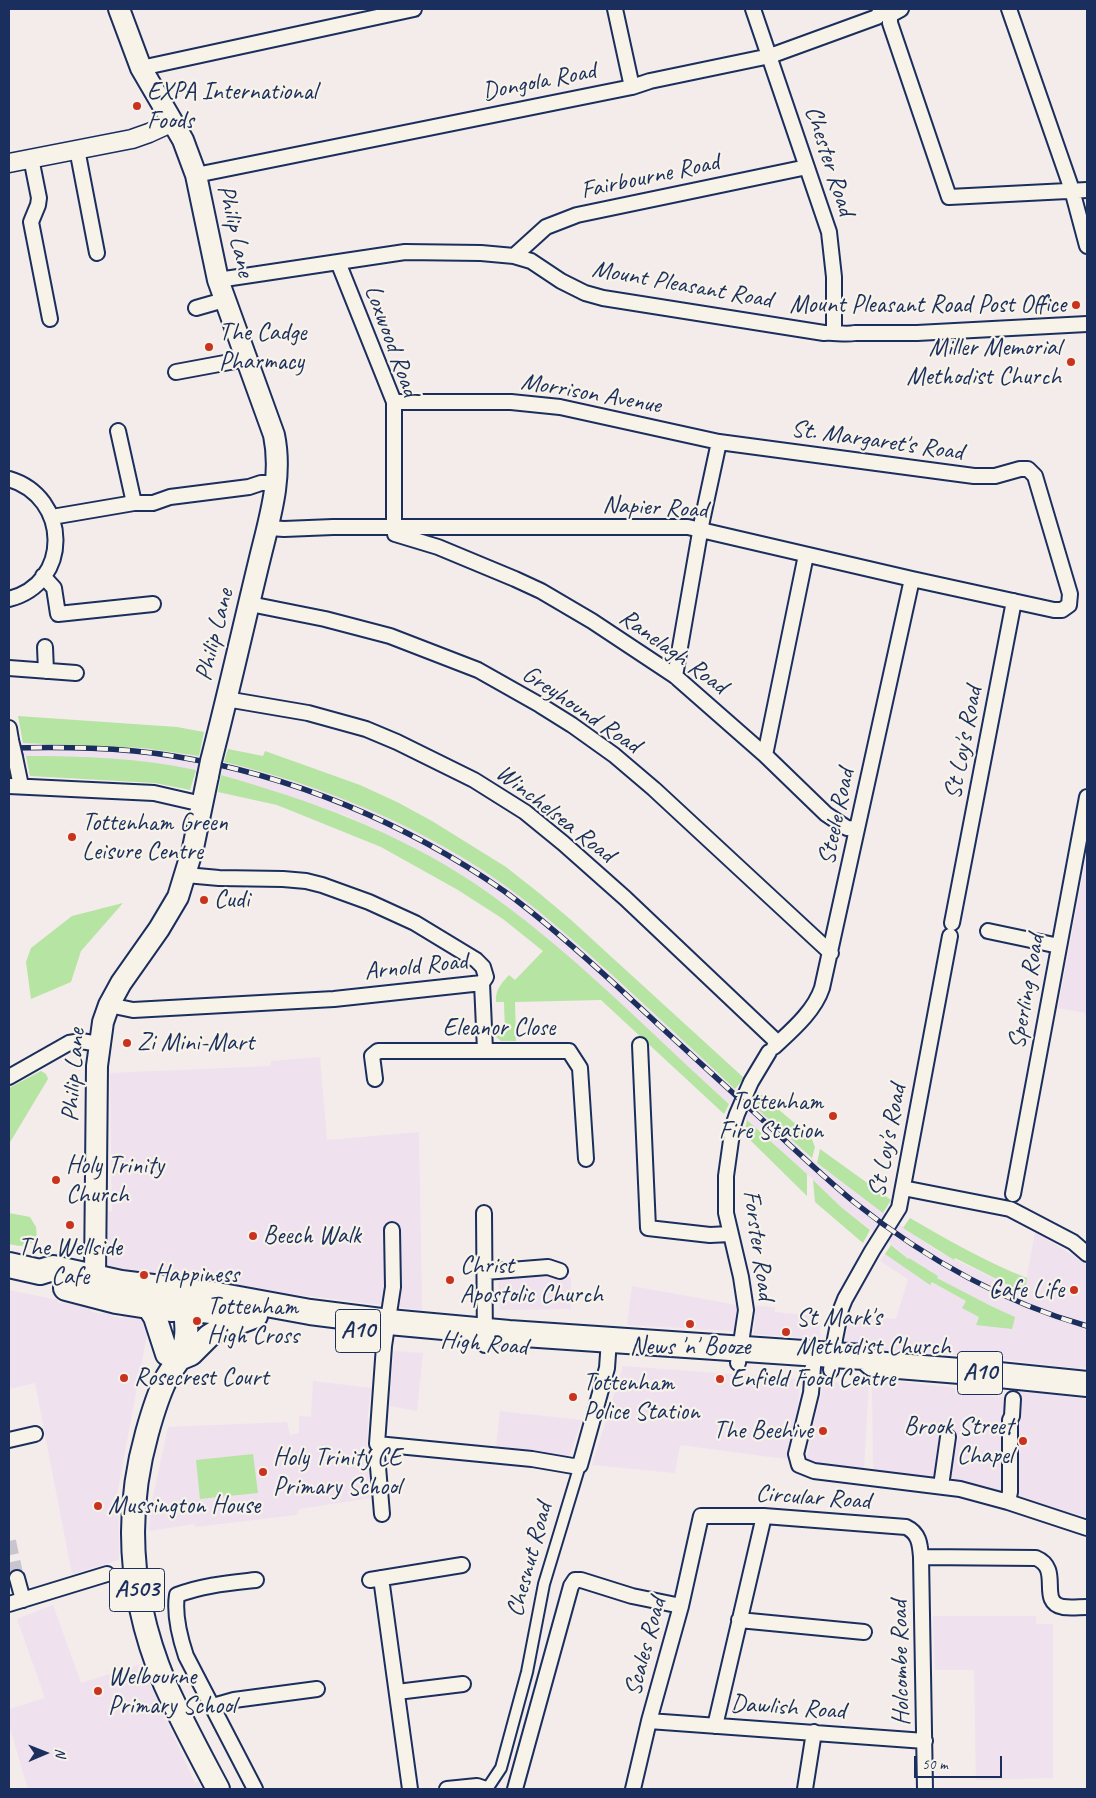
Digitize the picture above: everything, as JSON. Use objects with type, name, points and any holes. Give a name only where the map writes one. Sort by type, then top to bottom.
[{"type":"highway","name":"High Road","points":[[9,1265],[40,1272],[53,1268],[95,1287],[148,1306],[217,1295],[388,1328]]},
{"type":"highway","name":"High Road","points":[[95,1287],[256,1316],[485,1338],[823,1362],[865,1357],[873,1364],[960,1370],[1087,1384]]},
{"type":"main road","name":"Philip Lane","points":[[95,1287],[97,1089],[99,1044],[103,1022],[109,1005],[121,983],[172,909],[186,875],[226,699],[268,528],[276,483],[278,452],[274,435],[218,280],[196,175],[183,140],[141,68],[119,9]]},
{"type":"main road","points":[[148,1306],[155,1316],[173,1357],[184,1349],[179,1302]]},
{"type":"main road","name":"A503","points":[[218,1789],[165,1684],[152,1648],[136,1586],[133,1542],[135,1491],[147,1431],[173,1357],[191,1354],[217,1331],[256,1316]]},
{"type":"street","points":[[141,68],[414,9]]},
{"type":"street","points":[[615,9],[632,86]]},
{"type":"street","name":"Chester Road","points":[[753,9],[829,232],[834,277],[834,332]]},
{"type":"street","points":[[1009,9],[1072,190],[1087,246]]},
{"type":"street","points":[[889,11],[890,23],[949,197],[1087,190]]},
{"type":"street","name":"Dongola Road","points":[[196,175],[770,56],[889,11]]},
{"type":"street","points":[[9,162],[141,136],[173,122]]},
{"type":"street","points":[[77,149],[97,253]]},
{"type":"street","points":[[31,158],[39,198],[31,222],[50,319]]},
{"type":"street","name":"Fairbourne Road","points":[[514,256],[546,227],[577,215],[807,167]]},
{"type":"street","name":"Mount Pleasant Road","points":[[218,280],[405,252],[435,251],[514,256],[531,262],[560,281],[585,293],[603,298],[824,333],[917,333],[1087,324]]},
{"type":"street","name":"Loxwood Road","points":[[338,262],[394,402],[394,527]]},
{"type":"street","points":[[196,308],[224,300]]},
{"type":"street","points":[[176,372],[246,359]]},
{"type":"street","name":"Morrison Avenue","points":[[394,402],[511,402],[560,406],[719,442]]},
{"type":"street","points":[[118,431],[134,503]]},
{"type":"street","points":[[675,676],[700,529],[719,442]]},
{"type":"street","name":"St. Margaret's Road","points":[[719,442],[974,476],[988,476],[1028,469],[1035,476],[1070,594],[1069,604],[1062,610]]},
{"type":"street","points":[[9,479],[21,483],[37,494],[52,516],[56,534],[52,559],[43,576],[29,590],[9,599]]},
{"type":"street","points":[[52,516],[134,503],[153,503],[170,497],[249,487],[261,483],[276,483]]},
{"type":"street","points":[[438,547],[440,526]]},
{"type":"street","name":"Napier Road","points":[[268,528],[284,530],[321,527],[440,526],[503,528],[688,527],[1014,602],[1062,610]]},
{"type":"street","name":"Ranelagh Road","points":[[394,527],[396,534],[438,547],[541,591],[592,621],[675,676],[765,755],[826,814],[847,828],[857,829]]},
{"type":"street","points":[[765,755],[806,555]]},
{"type":"street","points":[[43,576],[54,588],[58,614],[153,604]]},
{"type":"street","name":"Steele Road","points":[[774,1048],[788,1036],[819,998],[831,953],[912,579]]},
{"type":"street","name":"St Loy's Road","points":[[941,1486],[814,1471],[799,1465],[796,1454],[811,1393],[841,1309],[872,1251],[899,1208],[1014,602]]},
{"type":"street","name":"Greyhound Road","points":[[250,604],[325,619],[390,636],[478,670],[548,710],[614,755],[654,789],[831,953]]},
{"type":"street","points":[[45,647],[46,671]]},
{"type":"street","points":[[9,668],[76,673]]},
{"type":"street","name":"Winchelsea Road","points":[[226,699],[308,713],[366,729],[474,780],[525,812],[625,898],[774,1048]]},
{"type":"street","points":[[10,734],[15,757],[15,786],[154,793],[202,804]]},
{"type":"street","name":"Sperling Road","points":[[1012,1194],[1054,945],[1087,797]]},
{"type":"street","name":"Arnold Road","points":[[109,1005],[133,1010],[334,999],[482,983],[486,977],[483,967],[476,960],[415,922],[369,902],[322,885],[306,881],[283,879],[219,878],[186,875]]},
{"type":"street","points":[[988,931],[1054,945]]},
{"type":"street","points":[[482,983],[485,1050]]},
{"type":"street","points":[[9,1077],[69,1043],[81,1041],[99,1044]]},
{"type":"street","points":[[640,1045],[648,1228],[710,1235],[730,1234]]},
{"type":"street","name":"Forster Road","points":[[738,1356],[746,1310],[741,1277],[726,1213],[727,1168],[733,1126],[745,1093],[774,1048]]},
{"type":"street","name":"Eleanor Close","points":[[375,1078],[372,1056],[378,1052],[569,1051],[580,1068],[586,1159]]},
{"type":"street","points":[[903,1188],[1010,1210],[1073,1242],[1087,1254]]},
{"type":"street","points":[[484,1213],[485,1338]]},
{"type":"street","points":[[382,1514],[388,1498],[377,1450],[382,1374],[393,1288],[392,1230]]},
{"type":"street","points":[[485,1272],[548,1268],[560,1270]]},
{"type":"street","name":"Chesnut Road","points":[[487,1789],[501,1768],[526,1678],[544,1584],[580,1466],[607,1368],[609,1347]]},
{"type":"street","points":[[1008,1502],[1010,1420],[1013,1399]]},
{"type":"street","points":[[9,1440],[35,1434]]},
{"type":"street","points":[[948,1437],[941,1486],[1008,1502],[1087,1528]]},
{"type":"street","points":[[377,1450],[532,1459],[580,1466]]},
{"type":"street","name":"Circular Road","points":[[701,1516],[764,1516],[900,1526],[911,1530],[918,1537]]},
{"type":"street","name":"Scales Road","points":[[633,1789],[648,1721],[681,1606],[701,1516]]},
{"type":"street","points":[[715,1726],[764,1516]]},
{"type":"street","name":"Holcombe Road","points":[[918,1537],[921,1556],[925,1789]]},
{"type":"street","points":[[921,1556],[1036,1558],[1048,1567],[1050,1594],[1055,1603],[1063,1606],[1087,1607]]},
{"type":"street","points":[[410,1789],[397,1692],[376,1579],[462,1565]]},
{"type":"street","points":[[9,1604],[107,1574]]},
{"type":"street","points":[[17,1578],[23,1600]]},
{"type":"street","points":[[255,1789],[186,1656],[182,1646],[176,1604],[177,1595],[200,1587],[256,1580]]},
{"type":"street","points":[[515,1789],[575,1580],[581,1580],[632,1596],[681,1606]]},
{"type":"street","points":[[739,1620],[864,1632]]},
{"type":"street","points":[[397,1692],[463,1684]]},
{"type":"street","points":[[213,1706],[234,1700],[316,1689]]},
{"type":"street","name":"Dawlish Road","points":[[648,1721],[925,1741]]},
{"type":"street","points":[[806,1789],[814,1732]]},
{"type":"street","points":[[447,1789],[477,1786],[487,1789]]},
{"type":"shaded area","points":[[9,743],[78,744],[143,748],[199,756],[244,766],[325,791],[358,804],[411,829],[451,851],[491,875],[524,899],[565,933],[819,1165],[939,1252],[1024,1293],[1035,1232],[1085,1263],[1087,1265],[1087,1368],[1081,1367],[1080,1369],[985,1357],[850,1348],[845,1341],[851,1314],[896,1319],[908,1279],[880,1261],[885,1254],[930,1284],[932,1281],[966,1301],[979,1317],[976,1325],[1015,1317],[937,1278],[938,1276],[900,1254],[901,1252],[841,1207],[545,937],[497,899],[452,869],[402,842],[347,816],[217,774],[147,762],[9,756]]},
{"type":"shaded area","points":[[1087,852],[1087,1016],[1085,1016],[1085,1013],[1058,1008]]},
{"type":"shaded area","points":[[320,1057],[327,1140],[419,1132],[422,1310],[188,1281],[187,1279],[147,1274],[147,1276],[111,1269],[107,1266],[109,1248],[107,1245],[108,1212],[112,1211],[110,1073],[270,1066],[271,1061]]},
{"type":"shaded area","points":[[498,1277],[571,1277],[571,1309],[500,1310]]},
{"type":"shaded area","points":[[632,1286],[737,1305],[735,1331],[627,1325]]},
{"type":"shaded area","points":[[9,1290],[58,1300],[58,1303],[85,1301],[92,1312],[102,1314],[103,1310],[112,1311],[111,1316],[121,1318],[126,1315],[139,1316],[145,1322],[148,1329],[118,1489],[119,1560],[72,1574],[35,1383],[9,1389]]},
{"type":"shaded area","points":[[755,1306],[775,1307],[775,1312],[816,1316],[820,1325],[820,1339],[754,1334]]},
{"type":"shaded area","points":[[394,1351],[423,1353],[417,1411],[389,1406]]},
{"type":"shaded area","points":[[623,1366],[798,1379],[800,1383],[793,1460],[680,1445],[675,1473],[592,1465]]},
{"type":"shaded area","points":[[872,1380],[955,1388],[955,1393],[1016,1398],[1017,1390],[1087,1399],[1087,1517],[964,1483],[949,1481],[959,1435],[942,1434],[935,1479],[873,1471]]},
{"type":"shaded area","name":"Holy Trinity CE Primary School","points":[[313,1381],[372,1388],[368,1410],[367,1449],[370,1498],[300,1509],[296,1515],[196,1527],[194,1524],[149,1531],[152,1501],[168,1427],[287,1422],[290,1435],[299,1433],[299,1416],[311,1417]]},
{"type":"shaded area","points":[[824,1382],[869,1383],[864,1469],[807,1462],[810,1439]]},
{"type":"shaded area","points":[[500,1411],[582,1420],[569,1457],[496,1446]]},
{"type":"shaded area","name":"Welbourne Primary School","points":[[53,1605],[81,1683],[141,1664],[195,1783],[199,1782],[202,1789],[28,1789],[9,1725],[9,1709],[45,1698],[17,1619]]},
{"type":"shaded area","points":[[933,1616],[1036,1616],[1036,1624],[1053,1624],[1053,1778],[976,1780],[974,1670],[935,1670]]},
{"type":"green space","points":[[18,716],[177,727],[204,732],[199,756],[143,748],[23,743]]},
{"type":"green space","points":[[228,749],[263,756],[265,751],[360,785],[432,821],[506,867],[570,919],[744,1078],[735,1089],[581,947],[537,910],[490,875],[427,838],[362,806],[294,781],[224,762]]},
{"type":"green space","points":[[26,756],[111,758],[196,770],[190,790],[155,783],[30,776]]},
{"type":"green space","points":[[221,775],[287,795],[352,819],[415,848],[474,883],[574,961],[636,1018],[729,1104],[724,1114],[601,1000],[515,1002],[516,1041],[501,1041],[496,1037],[496,1032],[505,1032],[504,1002],[496,1002],[496,998],[501,984],[509,975],[515,980],[543,951],[503,919],[458,890],[381,847],[277,805],[218,792]]},
{"type":"green space","points":[[123,903],[81,951],[71,982],[31,999],[26,962],[31,948],[72,916]]},
{"type":"green space","points":[[41,1071],[46,1074],[48,1079],[9,1144],[9,1088]]},
{"type":"green space","points":[[758,1092],[811,1137],[815,1147],[812,1158],[753,1105]]},
{"type":"green space","points":[[747,1120],[807,1174],[807,1196],[744,1134]]},
{"type":"green space","points":[[820,1149],[891,1200],[883,1213],[817,1163]]},
{"type":"green space","points":[[813,1180],[841,1207],[870,1230],[863,1243],[815,1202]]},
{"type":"green space","points":[[9,1213],[30,1217],[36,1227],[37,1239],[24,1246],[9,1244]]},
{"type":"green space","points":[[910,1218],[982,1258],[1027,1278],[1024,1293],[955,1258],[954,1260],[903,1228]]},
{"type":"green space","points":[[891,1245],[908,1259],[938,1276],[937,1278],[1015,1317],[1012,1329],[976,1325],[979,1317],[962,1308],[966,1301],[932,1282],[930,1285],[885,1254]]},
{"type":"green space","points":[[253,1454],[258,1493],[200,1499],[196,1460]]},
{"type":"tunnel","points":[[9,1541],[17,1578]]},
{"type":"railway","points":[[9,748],[112,749],[153,753],[217,764],[304,789],[387,823],[428,844],[504,891],[549,926],[816,1169],[880,1222],[964,1276],[1024,1304],[1087,1326]]},
{"type":"place","name":"EXPA International Foods","points":[[137,106]]},
{"type":"place","name":"Mount Pleasant Road Post Office","points":[[1076,305]]},
{"type":"place","name":"The Cadge Pharmacy","points":[[209,347]]},
{"type":"place","name":"Miller Memorial Methodist Church","points":[[1071,362]]},
{"type":"place","name":"Tottenham Green Leisure Centre","points":[[72,837]]},
{"type":"place","name":"Cudi","points":[[204,900]]},
{"type":"place","name":"Zi Mini-Mart","points":[[127,1043]]},
{"type":"place","name":"Tottenham Fire Station","points":[[833,1116]]},
{"type":"place","name":"Holy Trinity Church","points":[[56,1180]]},
{"type":"place","name":"The Wellside Cafe","points":[[70,1225]]},
{"type":"place","name":"Beech Walk","points":[[253,1236]]},
{"type":"place","name":"Happiness","points":[[144,1275]]},
{"type":"place","name":"Christ Apostolic Church","points":[[450,1280]]},
{"type":"place","name":"Cafe Life","points":[[1074,1290]]},
{"type":"place","name":"Tottenham High Cross","points":[[197,1321]]},
{"type":"place","name":"News 'n' Booze","points":[[690,1324]]},
{"type":"place","name":"St Mark's Methodist Church","points":[[786,1332]]},
{"type":"place","name":"Rosecrest Court","points":[[124,1378]]},
{"type":"place","name":"Enfield Food Centre","points":[[720,1379]]},
{"type":"place","name":"Tottenham Police Station","points":[[573,1397]]},
{"type":"place","name":"The Beehive","points":[[823,1431]]},
{"type":"place","name":"Brook Street Chapel","points":[[1023,1441]]},
{"type":"place","name":"Holy Trinity CE Primary School","points":[[263,1472]]},
{"type":"place","name":"Mussington House","points":[[98,1506]]},
{"type":"place","name":"Welbourne Primary School","points":[[98,1691]]}]
